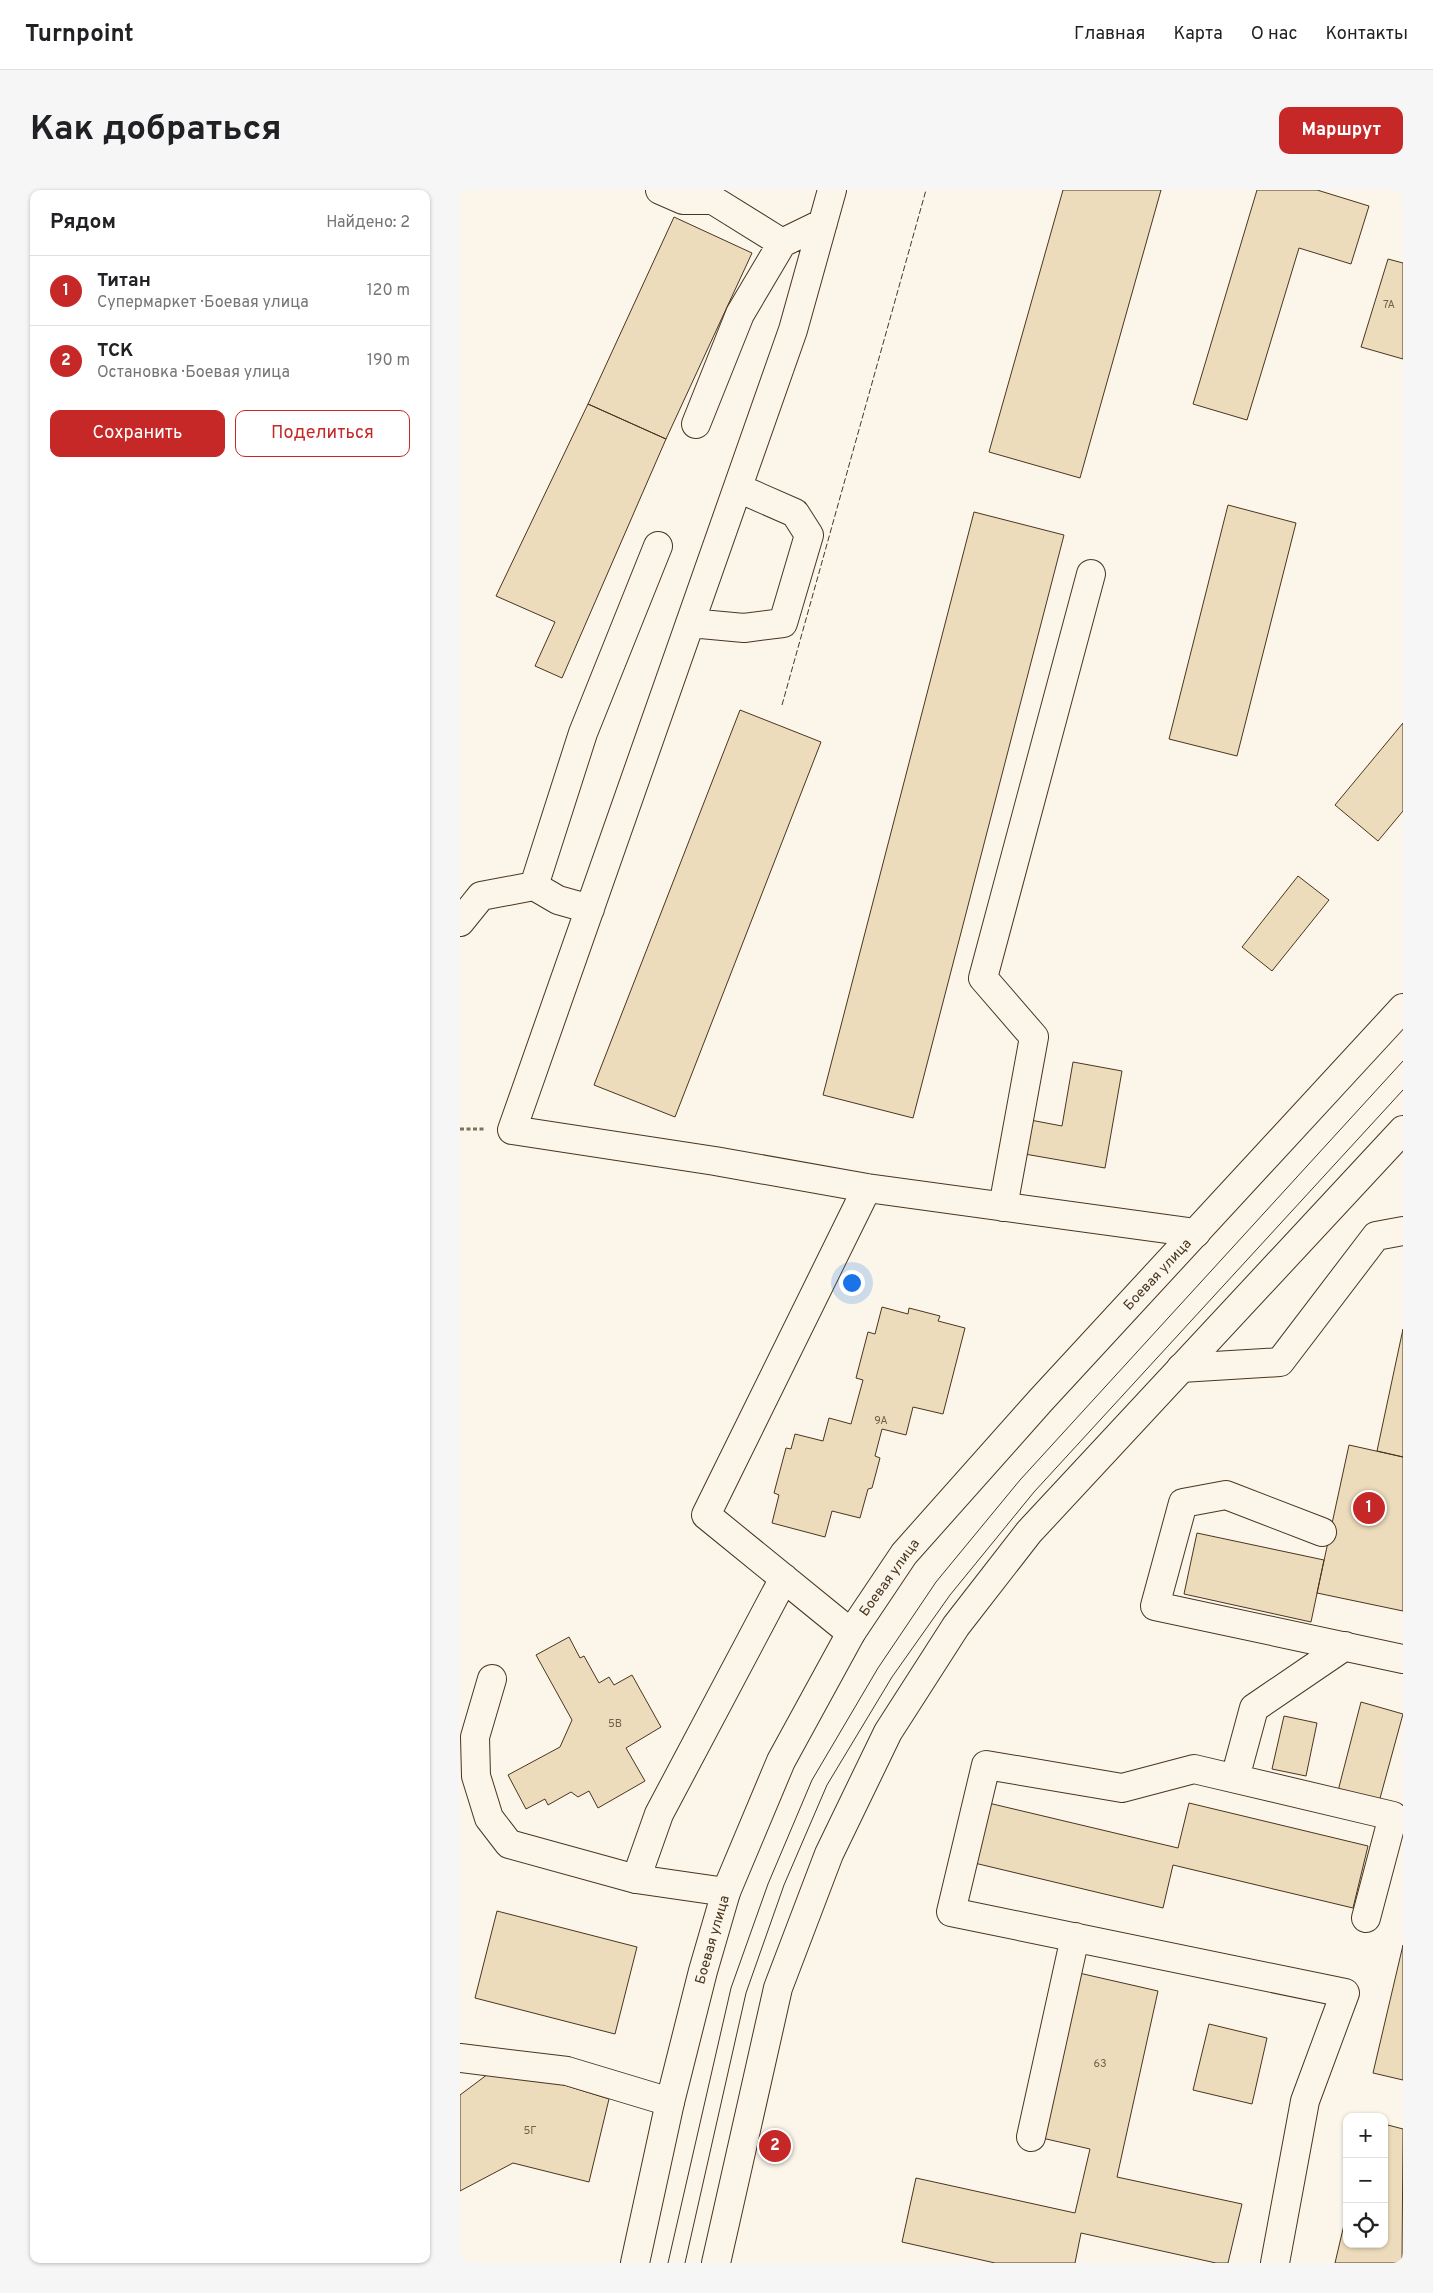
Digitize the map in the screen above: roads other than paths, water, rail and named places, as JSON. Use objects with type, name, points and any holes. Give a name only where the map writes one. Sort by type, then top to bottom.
[{"type":"street","points":[[660,190],[683,200],[715,195],[782,243]]},
{"type":"street","points":[[832,190],[793,330],[512,1130],[867,1188],[1196,1234]]},
{"type":"street","points":[[696,424],[740,314],[782,243],[823,223]]},
{"type":"street","points":[[690,623],[744,628],[782,623],[809,536],[795,513],[738,488]]},
{"type":"street","points":[[534,886],[584,733],[658,546]]},
{"type":"street","points":[[1002,1207],[1034,1037],[983,978],[1091,574]]},
{"type":"street","points":[[460,922],[482,896],[534,886],[558,900],[590,909]]},
{"type":"street","name":"Боевая улица","points":[[635,2263],[670,2102],[703,1971],[726,1892],[781,1761],[851,1633],[904,1554],[1041,1400],[1403,1008]]},
{"type":"street","points":[[716,2263],[778,1988],[830,1854],[888,1732],[956,1626],[1028,1532],[1403,1130]]},
{"type":"street","points":[[851,1633],[706,1515],[867,1188]]},
{"type":"street","points":[[1181,1368],[1280,1362],[1376,1236],[1403,1231]]},
{"type":"street","points":[[1322,1532],[1226,1495],[1182,1503],[1155,1606],[1403,1659]]},
{"type":"street","points":[[636,1879],[659,1814],[784,1578]]},
{"type":"street","points":[[1235,1778],[1254,1708],[1345,1646]]},
{"type":"street","points":[[492,1679],[475,1737],[476,1776],[489,1818],[509,1844],[636,1879],[726,1892]]},
{"type":"street","points":[[1275,2263],[1305,2101],[1345,1993],[951,1912],[986,1765],[1122,1788],[1194,1769],[1393,1816],[1366,1918]]},
{"type":"street","points":[[1031,2137],[1075,1937]]},
{"type":"street","points":[[460,2058],[566,2071],[670,2102]]},
{"type":"tram line","points":[[668,2263],[731,1988],[768,1884],[812,1780],[878,1668],[936,1582],[1020,1480],[1403,1061]]},
{"type":"tram line","points":[[685,2263],[746,1993],[784,1885],[827,1785],[892,1677],[950,1595],[1034,1492],[1403,1090]]},
{"type":"place","name":"Титан","points":[[1369,1508]]},
{"type":"place","name":"ТСК","points":[[775,2146]]}]
